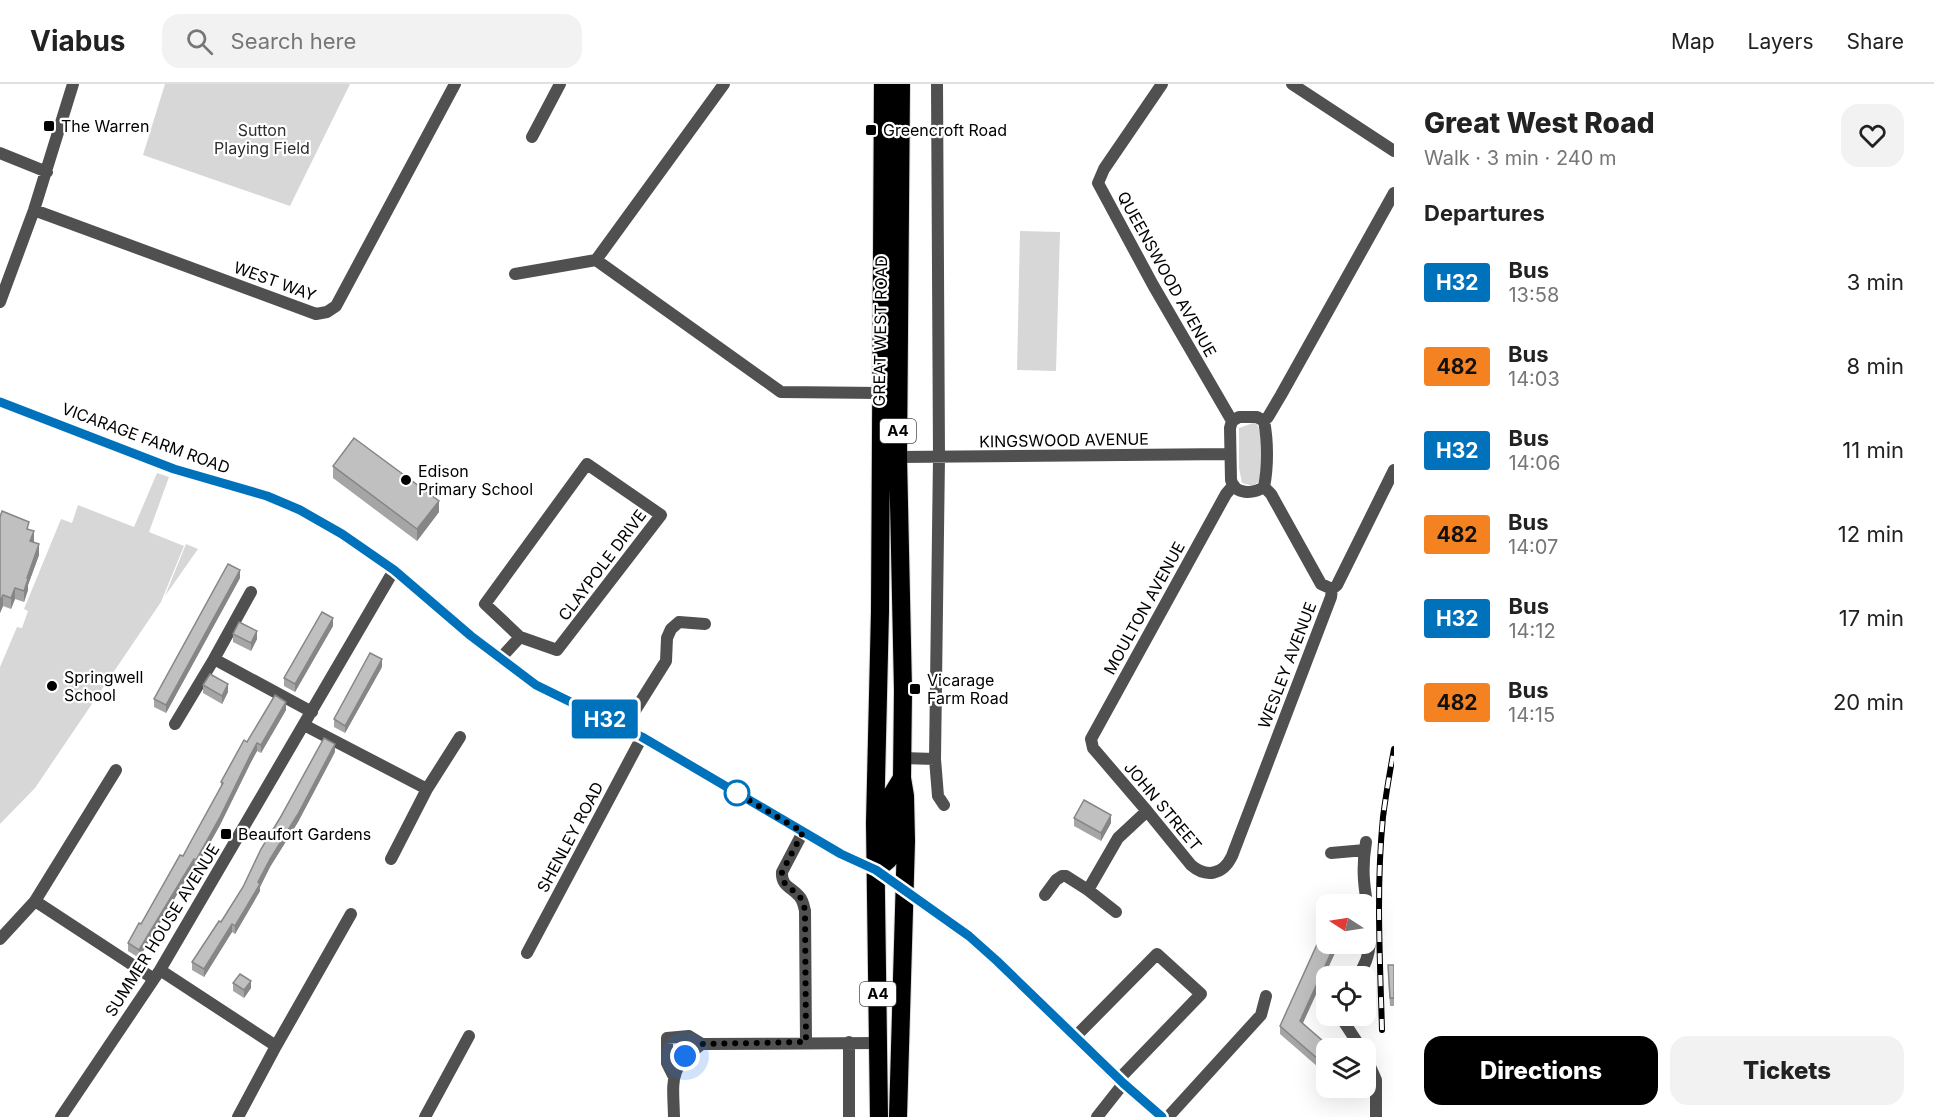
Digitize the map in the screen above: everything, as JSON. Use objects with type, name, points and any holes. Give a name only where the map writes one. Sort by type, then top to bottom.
[{"type":"highway","name":"GREAT WEST ROAD","points":[[879,1117],[875,823],[879,655],[883,84]]},
{"type":"highway","name":"GREAT WEST ROAD","points":[[898,1117],[905,891],[898,457],[900,84]]},
{"type":"highway","name":"A4","points":[[876,870],[891,855],[891,796],[902,778]]},
{"type":"street","points":[[0,302],[47,172],[73,84]]},
{"type":"street","name":"WEST WAY","points":[[34,210],[316,314],[327,312],[336,306],[455,84]]},
{"type":"street","points":[[532,137],[560,84]]},
{"type":"street","points":[[515,274],[596,260],[724,84]]},
{"type":"street","points":[[937,84],[939,458],[935,759],[938,796],[944,805]]},
{"type":"street","name":"QUEENSWOOD AVENUE","points":[[1162,84],[1104,169],[1098,183],[1153,285],[1232,421]]},
{"type":"street","points":[[1292,84],[1394,152]]},
{"type":"street","points":[[0,153],[47,172]]},
{"type":"street","points":[[1264,421],[1287,385],[1394,193]]},
{"type":"street","points":[[596,260],[781,392],[881,393]]},
{"type":"street","name":"VICARAGE FARM ROAD","points":[[0,402],[174,469],[267,496],[300,510],[342,534],[394,570],[500,659],[536,685],[642,737],[841,854],[876,870],[969,936],[1162,1117]]},
{"type":"street","points":[[1239,417],[1257,417],[1264,421],[1266,479],[1264,487],[1257,492],[1239,492],[1232,487],[1230,480],[1232,421],[1239,417]]},
{"type":"street","name":"KINGSWOOD AVENUE","points":[[898,457],[1230,454]]},
{"type":"street","name":"CLAYPOLE DRIVE","points":[[587,464],[661,515],[558,650],[520,637],[485,604],[587,464]]},
{"type":"street","name":"WESLEY AVENUE","points":[[1216,873],[1224,869],[1232,856],[1331,597],[1332,589],[1337,585],[1394,470]]},
{"type":"street","name":"MOULTON AVENUE","points":[[1093,747],[1091,739],[1226,494],[1232,487]]},
{"type":"street","points":[[1264,487],[1271,495],[1321,584],[1332,589]]},
{"type":"street","name":"SUMMER HOUSE AVENUE","points":[[60,1117],[157,974],[394,570]]},
{"type":"street","points":[[175,724],[252,592]]},
{"type":"street","points":[[624,728],[666,661],[667,638],[671,629],[680,622],[705,624]]},
{"type":"street","points":[[500,659],[520,637]]},
{"type":"street","points":[[214,659],[312,712]]},
{"type":"street","points":[[304,724],[427,789]]},
{"type":"street","points":[[391,859],[427,789],[460,737]]},
{"type":"street","name":"SHENLEY ROAD","points":[[527,953],[642,737]]},
{"type":"street","name":"JOHN STREET","points":[[1093,747],[1191,865],[1203,873],[1216,873]]},
{"type":"street","points":[[902,758],[935,759]]},
{"type":"street","points":[[0,939],[35,901],[116,770]]},
{"type":"street","points":[[1088,890],[1119,838],[1147,811]]},
{"type":"street","points":[[803,832],[781,877],[783,883],[800,897],[805,911],[806,1042]]},
{"type":"street","points":[[1331,853],[1365,846],[1364,878],[1370,932],[1366,959],[1362,966]]},
{"type":"street","points":[[1045,895],[1056,880],[1066,876],[1116,912]]},
{"type":"street","points":[[35,901],[276,1046]]},
{"type":"street","points":[[238,1117],[351,914]]},
{"type":"street","points":[[1076,1037],[1157,954],[1202,994],[1121,1081],[1097,1117]]},
{"type":"street","points":[[1168,1117],[1261,1015],[1266,996]]},
{"type":"street","points":[[425,1117],[469,1036]]},
{"type":"street","points":[[674,1117],[673,1075],[666,1063],[667,1038],[689,1036],[702,1044],[879,1043]]},
{"type":"street","points":[[849,1042],[849,1117]]},
{"type":"street","points":[[673,1075],[685,1056],[702,1044]]},
{"type":"street","points":[[1376,1098],[1376,1117]]},
{"type":"green space","name":"Sutton Playing Field","points":[[165,84],[350,84],[290,206],[143,155]]},
{"type":"green space","points":[[1020,231],[1060,232],[1056,371],[1017,370]]},
{"type":"green space","points":[[1256,422],[1261,434],[1261,480],[1253,486],[1242,483],[1239,468],[1239,428]]},
{"type":"green space","name":"Springwell School","points":[[157,473],[169,477],[149,532],[184,546],[161,602],[35,788],[0,824],[0,667],[17,627],[22,628],[28,611],[24,609],[61,519],[72,523],[78,505],[134,527]]},
{"type":"green space","points":[[186,544],[198,549],[165,596]]},
{"type":"building","points":[[354,438],[439,501],[417,529],[333,466]]},
{"type":"building","points":[[2,511],[29,522],[27,529],[34,531],[30,541],[39,544],[24,591],[15,588],[11,598],[3,595],[0,602],[0,517]]},
{"type":"building","points":[[228,564],[240,570],[166,705],[154,699]]},
{"type":"building","points":[[322,612],[333,618],[295,684],[284,678]]},
{"type":"building","points":[[239,622],[257,631],[251,643],[233,634]]},
{"type":"building","points":[[370,653],[382,659],[345,726],[334,719]]},
{"type":"building","points":[[210,674],[228,684],[222,696],[203,685]]},
{"type":"building","points":[[275,695],[286,702],[261,745],[257,743],[196,860],[194,859],[139,950],[128,943],[180,855],[183,856],[244,740],[247,742]]},
{"type":"building","points":[[324,738],[335,744],[298,814],[270,859],[258,882],[260,884],[235,926],[232,924],[204,969],[192,962],[243,887],[261,849]]},
{"type":"building","points":[[1084,800],[1111,815],[1101,833],[1074,818]]},
{"type":"building","points":[[1316,947],[1316,954],[1330,954],[1325,966],[1316,966],[1316,986],[1300,1021],[1320,1038],[1316,1038],[1316,1057],[1280,1026]]},
{"type":"building","points":[[1388,965],[1394,965],[1394,998],[1390,998]]},
{"type":"building","points":[[240,974],[251,981],[244,990],[233,983]]},
{"type":"railway","points":[[1382,1030],[1380,870],[1383,817],[1394,749]]},
{"type":"bus line","name":"H32","points":[[0,402],[174,469],[267,496],[300,510],[342,534],[394,570],[471,636],[536,685],[642,737],[841,854],[876,870],[969,936],[1123,1083],[1162,1117]]},
{"type":"place","name":"The Warren","points":[[49,126]]},
{"type":"place","name":"Greencroft Road","points":[[871,130]]},
{"type":"place","name":"Edison Primary School","points":[[406,480]]},
{"type":"place","name":"Springwell School","points":[[52,686]]},
{"type":"place","name":"Vicarage Farm Road","points":[[915,689]]},
{"type":"place","name":"Beaufort Gardens","points":[[226,834]]},
{"type":"route","points":[[685,1056],[702,1044],[806,1042],[805,911],[800,897],[783,883],[781,877],[803,832],[737,793]]}]
